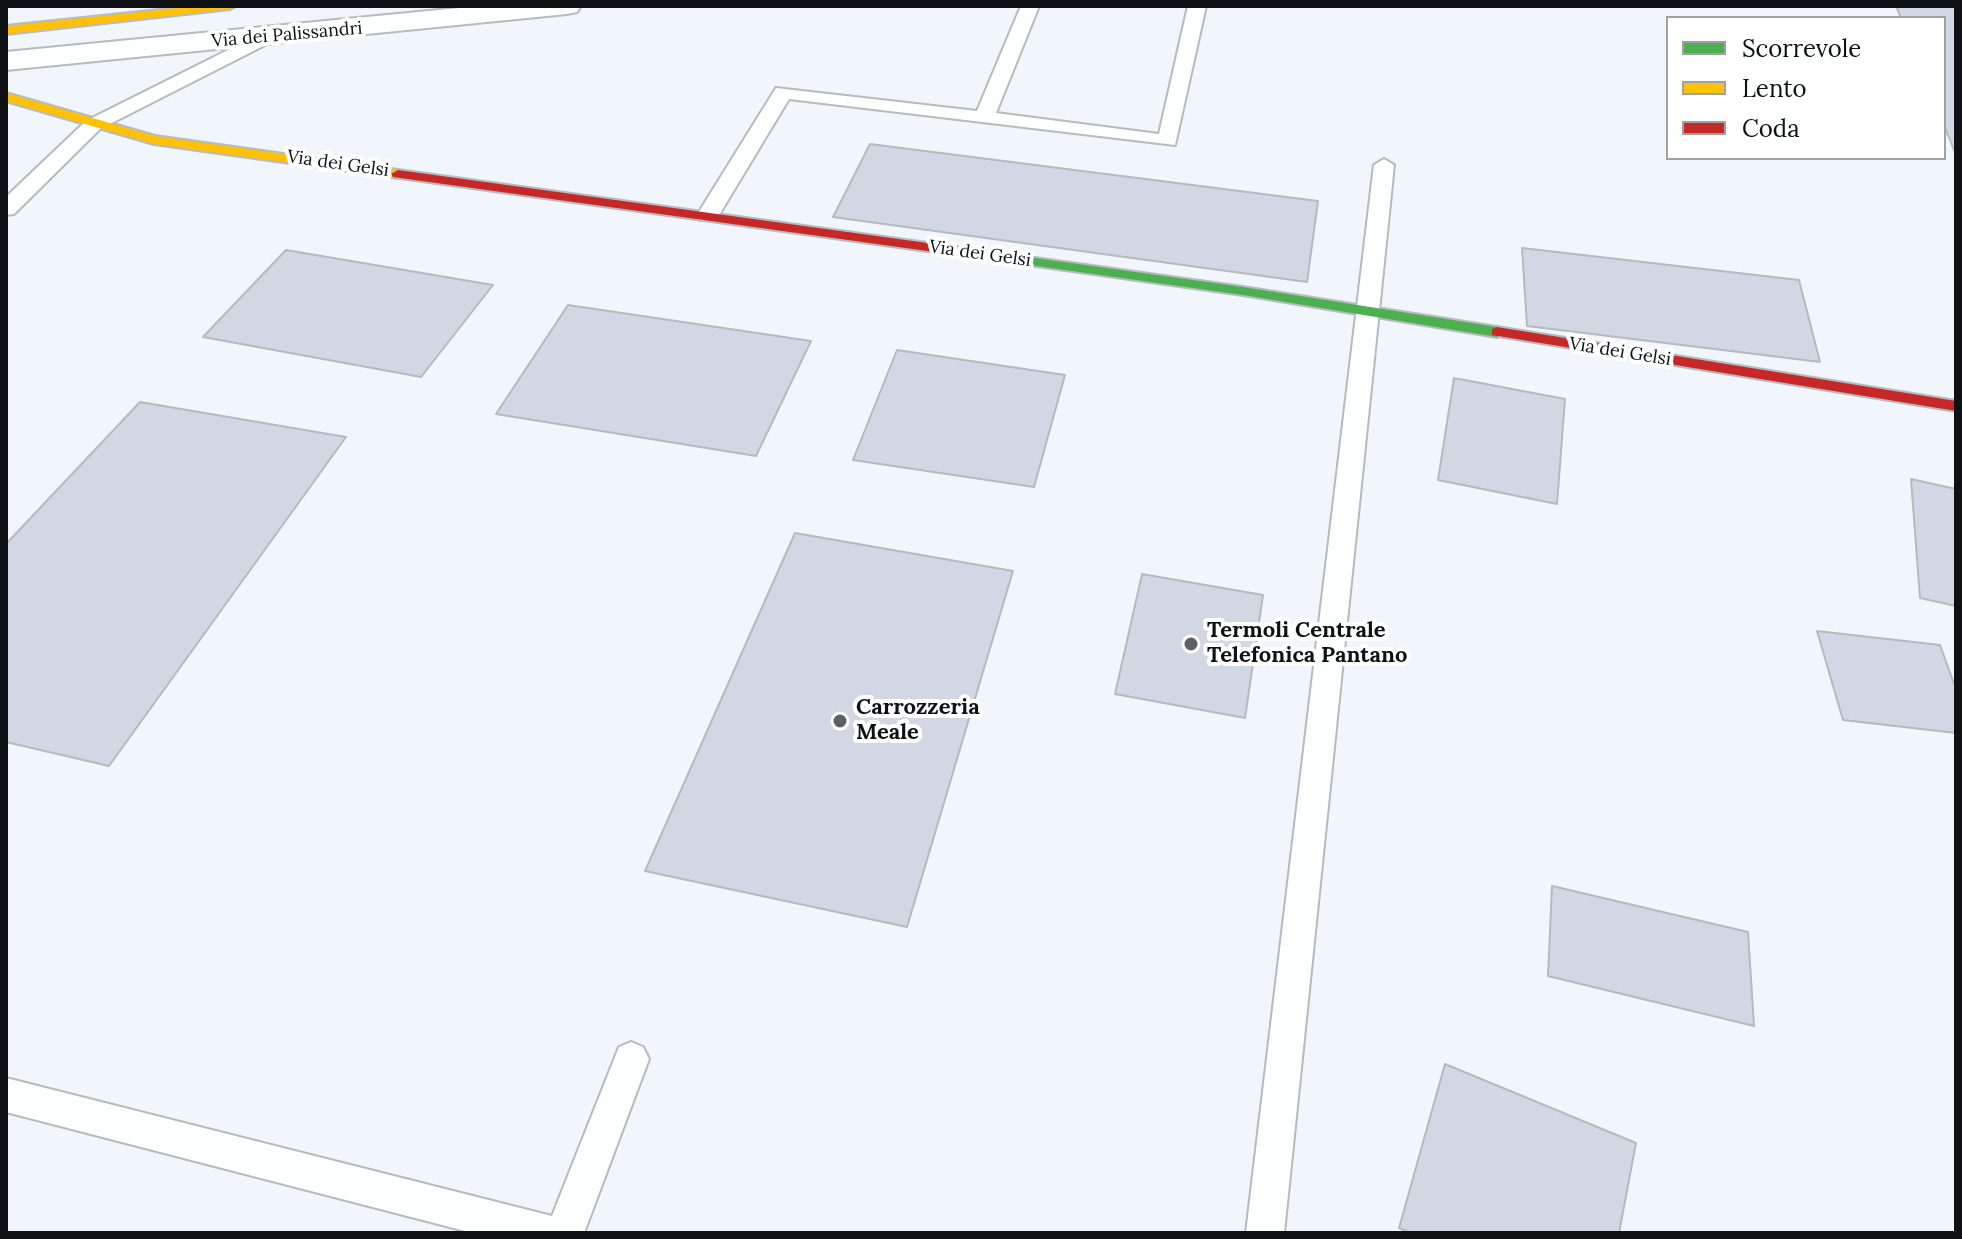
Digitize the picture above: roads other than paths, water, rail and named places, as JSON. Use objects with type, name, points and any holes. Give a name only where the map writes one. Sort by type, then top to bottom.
[{"type":"main road","points":[[6,11],[55,6]]},
{"type":"main road","points":[[6,30],[230,6]]},
{"type":"main road","name":"Via dei Gelsi","points":[[6,97],[93,125],[154,140],[708,215],[1367,311],[1956,406]]},
{"type":"street","name":"Via dei Palissandri","points":[[6,61],[567,6]]},
{"type":"lane","points":[[984,118],[1030,6]]},
{"type":"lane","points":[[708,215],[783,92],[1168,141],[1197,6]]},
{"type":"lane","points":[[6,209],[93,125],[266,37]]},
{"type":"lane","points":[[1265,1233],[1384,165]]},
{"type":"lane","points":[[565,1233],[631,1059]]},
{"type":"lane","points":[[6,1095],[547,1233]]},
{"type":"place","name":"Termoli Centrale Telefonica Pantano","points":[[1191,644]]},
{"type":"place","name":"Carrozzeria Meale","points":[[840,721]]}]
